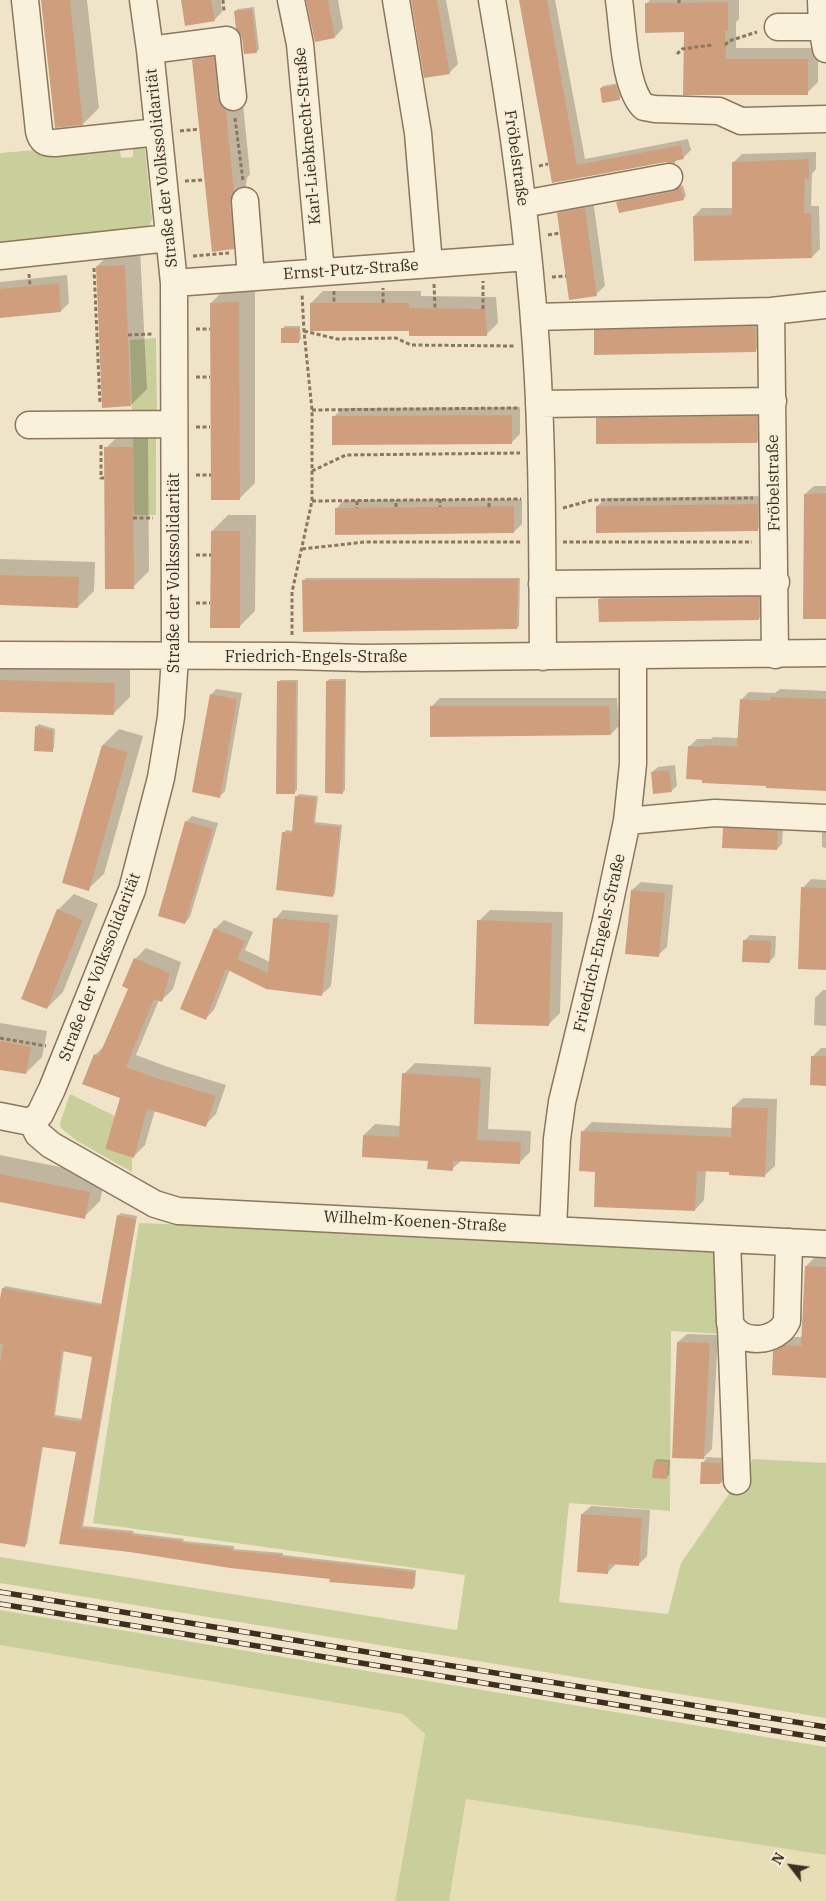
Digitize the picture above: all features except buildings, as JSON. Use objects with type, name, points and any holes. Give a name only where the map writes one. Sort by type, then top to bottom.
[{"type":"street","points":[[25,0],[39,131],[42,140],[55,142],[166,132]]},
{"type":"street","name":"Straße der Volkssolidarität","points":[[32,1121],[40,1114],[52,1089],[132,890],[161,778],[171,717],[184,425],[174,283],[177,248],[166,132],[150,50],[143,0]]},
{"type":"street","name":"Karl-Liebknecht-Straße","points":[[292,0],[300,44],[311,273]]},
{"type":"street","points":[[396,0],[418,133],[429,264]]},
{"type":"street","name":"Fröbelstraße","points":[[492,0],[523,204],[534,317],[539,404],[544,657]]},
{"type":"street","points":[[619,0],[627,64],[636,94],[644,106],[658,110],[719,111],[741,121],[826,119]]},
{"type":"street","points":[[771,29],[824,38],[821,0]]},
{"type":"street","points":[[150,50],[227,40],[233,97]]},
{"type":"street","points":[[523,204],[669,177]]},
{"type":"street","points":[[245,201],[251,277]]},
{"type":"street","points":[[0,256],[177,248]]},
{"type":"street","name":"Ernst-Putz-Straße","points":[[174,283],[528,257]]},
{"type":"street","points":[[534,317],[771,311],[826,306]]},
{"type":"street","name":"Fröbelstraße","points":[[771,311],[776,582],[775,654]]},
{"type":"street","points":[[539,404],[773,401]]},
{"type":"street","points":[[29,425],[184,425]]},
{"type":"street","points":[[542,584],[776,582]]},
{"type":"street","name":"Friedrich-Engels-Straße","points":[[0,655],[364,658],[826,653]]},
{"type":"street","name":"Friedrich-Engels-Straße","points":[[553,1229],[557,1139],[562,1102],[606,920],[627,821],[633,764],[633,656]]},
{"type":"street","points":[[627,821],[715,813],[826,818]]},
{"type":"street","points":[[0,1116],[32,1121]]},
{"type":"street","name":"Wilhelm-Koenen-Straße","points":[[32,1121],[38,1134],[51,1145],[155,1204],[172,1210],[826,1244]]},
{"type":"street","points":[[727,1239],[728,1313],[731,1327],[738,1481]]},
{"type":"street","points":[[731,1327],[742,1336],[754,1338],[770,1337],[783,1329],[788,1313],[789,1242]]},
{"type":"path","points":[[223,0],[224,11]]},
{"type":"path","points":[[726,45],[729,41],[771,29]]},
{"type":"path","points":[[677,54],[682,49],[712,45]]},
{"type":"path","points":[[233,97],[245,201]]},
{"type":"path","points":[[166,132],[199,129]]},
{"type":"path","points":[[179,182],[204,180]]},
{"type":"path","points":[[177,248],[249,251]]},
{"type":"path","points":[[483,309],[484,260]]},
{"type":"path","points":[[93,263],[100,377],[101,478],[104,478]]},
{"type":"path","points":[[291,656],[292,592],[312,501],[312,410],[304,331],[311,273]]},
{"type":"path","points":[[304,331],[337,339],[396,338],[412,344],[536,346]]},
{"type":"path","points":[[128,335],[159,334]]},
{"type":"path","points":[[312,410],[525,408],[539,404]]},
{"type":"path","points":[[184,425],[210,426]]},
{"type":"path","points":[[312,471],[346,455],[540,453]]},
{"type":"path","points":[[187,475],[211,475]]},
{"type":"path","points":[[730,498],[730,504]]},
{"type":"path","points":[[312,501],[489,499],[541,507],[592,500],[775,498]]},
{"type":"path","points":[[489,499],[489,507]]},
{"type":"path","points":[[626,499],[626,505]]},
{"type":"path","points":[[678,499],[678,505]]},
{"type":"path","points":[[396,500],[396,508]]},
{"type":"path","points":[[440,500],[440,507]]},
{"type":"path","points":[[357,501],[357,508]]},
{"type":"path","points":[[133,518],[160,518]]},
{"type":"path","points":[[302,549],[365,542],[775,542]]},
{"type":"path","points":[[187,555],[210,555]]},
{"type":"path","points":[[0,1038],[54,1047]]},
{"type":"shaded area","points":[[0,1645],[403,1713],[425,1734],[395,1901],[0,1901]]},
{"type":"shaded area","points":[[466,1799],[826,1855],[826,1901],[449,1901]]},
{"type":"green space","points":[[133,141],[144,141],[152,219],[148,228],[0,244],[0,153],[119,143],[121,158],[133,157]]},
{"type":"green space","points":[[156,338],[157,416],[132,416],[130,340]]},
{"type":"green space","points":[[133,434],[156,434],[156,515],[134,515]]},
{"type":"green space","points":[[70,1094],[115,1116],[105,1149],[132,1157],[132,1172],[77,1141],[61,1128],[60,1123]]},
{"type":"green space","points":[[139,1223],[720,1245],[723,1334],[671,1331],[670,1511],[569,1503],[559,1602],[668,1614],[681,1563],[753,1459],[826,1463],[826,1718],[0,1583],[0,1557],[457,1630],[465,1575],[93,1523]]},
{"type":"green space","points":[[0,1610],[826,1747],[826,1855],[466,1799],[449,1901],[395,1901],[425,1734],[403,1714],[0,1645]]},
{"type":"railway","points":[[0,1592],[826,1727]]},
{"type":"railway","points":[[0,1604],[826,1739]]}]
